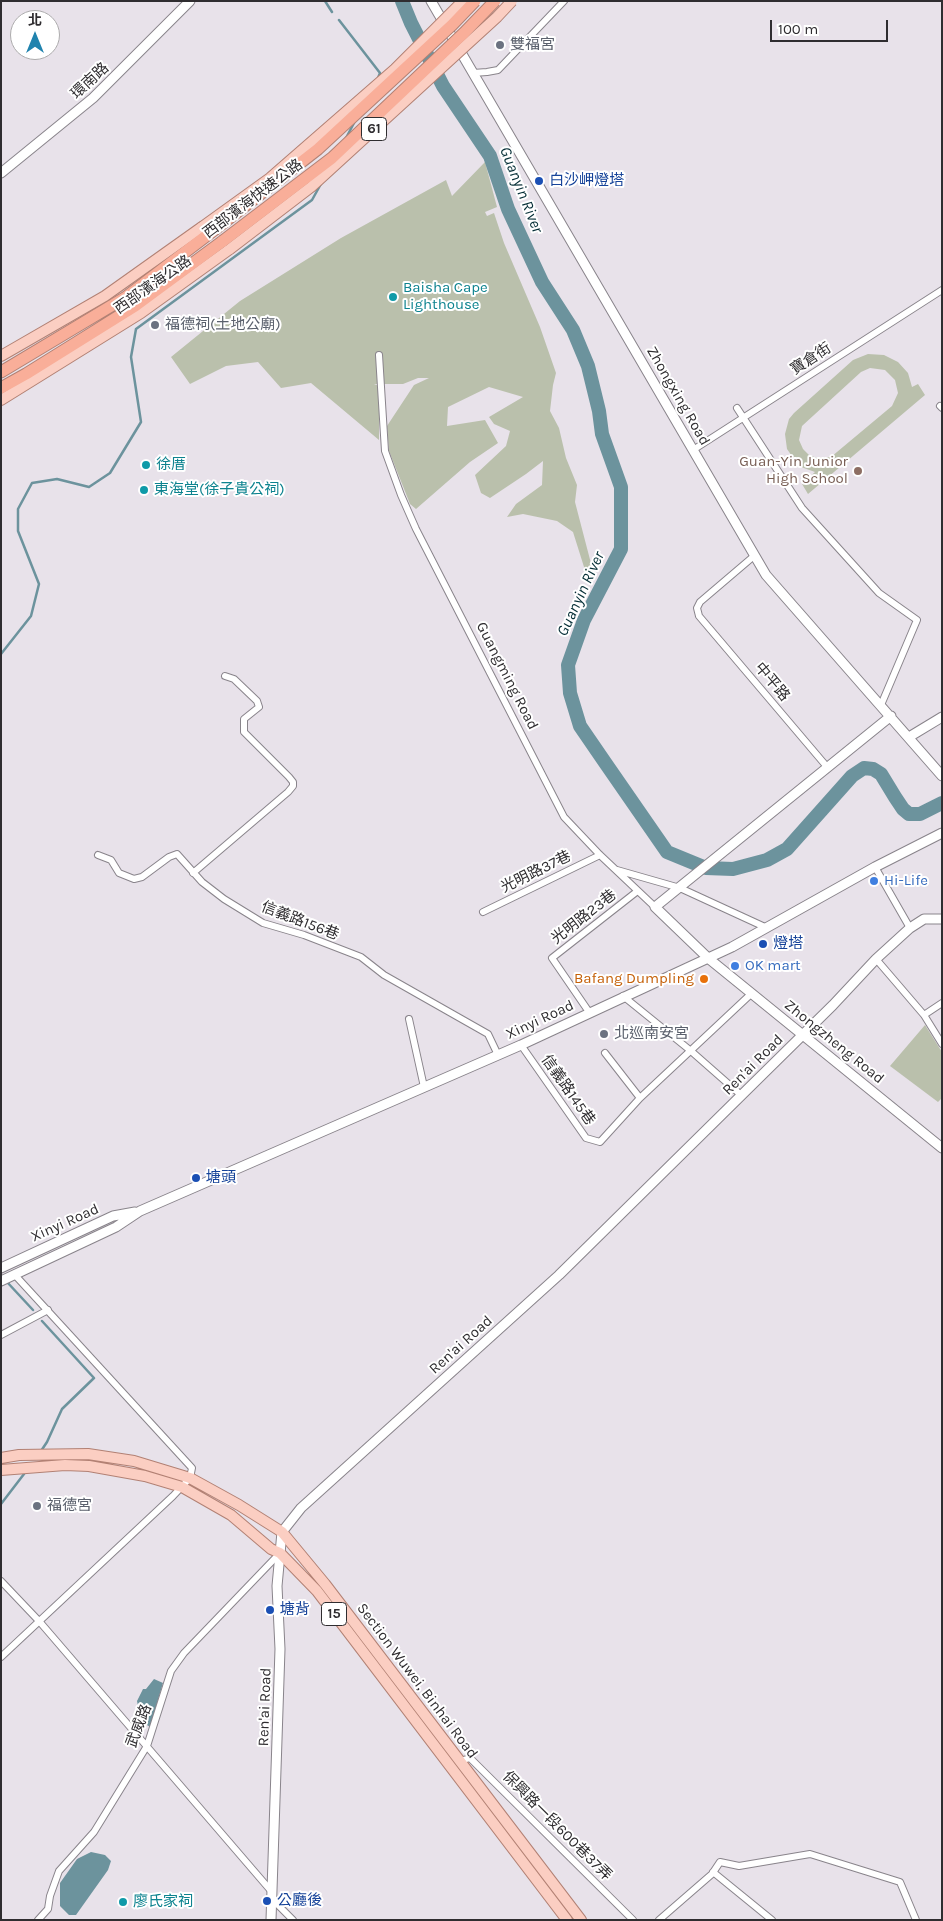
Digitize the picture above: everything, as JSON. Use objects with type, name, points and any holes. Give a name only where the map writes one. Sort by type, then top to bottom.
[{"type":"highway","name":"西部濱海快速公路","points":[[1,372],[126,297],[318,149],[475,1]]},
{"type":"highway","name":"西部濱海快速公路","points":[[1,388],[135,306],[227,245],[332,158],[464,33],[495,1]]},
{"type":"main road","name":"西部濱海公路","points":[[1,356],[105,296],[270,178],[395,69],[462,1]]},
{"type":"main road","name":"西部濱海公路","points":[[1,400],[141,313],[227,245],[311,187],[497,17],[512,1]]},
{"type":"main road","name":"Section Wuwei, Binhai Road","points":[[1,1458],[19,1455],[88,1454],[134,1461],[190,1478],[282,1532],[325,1584],[581,1920]]},
{"type":"main road","name":"Section Wuwei, Binhai Road","points":[[1,1470],[65,1465],[89,1466],[145,1476],[182,1487],[231,1515],[271,1549],[280,1553],[316,1591],[567,1920]]},
{"type":"street","name":"環南路","points":[[1,173],[106,87],[190,1]]},
{"type":"street","name":"Zhongxing Road","points":[[431,1],[766,575],[881,704],[942,776]]},
{"type":"street","points":[[473,73],[498,70],[564,1]]},
{"type":"street","name":"寶倉街","points":[[693,450],[942,290]]},
{"type":"street","name":"Guangming Road","points":[[379,355],[385,451],[401,495],[421,538],[564,816],[600,855],[708,958]]},
{"type":"street","points":[[737,408],[802,508],[879,593],[917,620],[881,704]]},
{"type":"street","name":"中平路","points":[[754,556],[700,602],[697,608],[699,616],[828,768]]},
{"type":"street","points":[[193,873],[288,792],[292,786],[289,777],[244,732],[244,719],[259,707],[257,701],[234,679],[225,676]]},
{"type":"street","points":[[655,907],[891,716]]},
{"type":"street","points":[[909,737],[942,716]]},
{"type":"street","name":"Xinyi Road","points":[[8,1277],[116,1227],[140,1211],[521,1045],[708,958],[942,833]]},
{"type":"street","name":"信義路156巷","points":[[98,855],[111,860],[119,873],[134,879],[142,877],[174,854],[179,855],[202,882],[224,899],[263,924],[304,935],[361,958],[384,975],[488,1034],[498,1055]]},
{"type":"street","name":"光明路37巷","points":[[483,912],[600,855]]},
{"type":"street","points":[[875,868],[910,928]]},
{"type":"street","points":[[617,870],[680,888],[767,928]]},
{"type":"street","name":"光明路23巷","points":[[590,1012],[552,958],[635,893]]},
{"type":"street","name":"Ren'ai Road","points":[[271,1920],[280,1649],[277,1586],[282,1532],[301,1508],[558,1276],[803,1034],[876,959],[910,928],[924,919],[942,919]]},
{"type":"street","name":"Zhongzheng Road","points":[[708,958],[942,1148]]},
{"type":"street","points":[[876,959],[924,1015],[942,1044]]},
{"type":"street","points":[[605,1053],[640,1098],[752,993]]},
{"type":"street","points":[[623,996],[691,1051],[741,1095]]},
{"type":"street","points":[[924,1015],[942,1003]]},
{"type":"street","points":[[409,1019],[424,1087]]},
{"type":"street","name":"信義路145巷","points":[[521,1045],[586,1138],[600,1142],[640,1098]]},
{"type":"street","name":"Xinyi Road","points":[[3,1267],[114,1216],[140,1211]]},
{"type":"street","points":[[1,1657],[182,1487],[190,1478],[192,1468],[48,1310],[8,1277]]},
{"type":"street","points":[[1,1335],[48,1310]]},
{"type":"street","name":"武威路","points":[[38,1920],[48,1910],[50,1896],[59,1871],[94,1832],[148,1746],[171,1671],[184,1653],[280,1553]]},
{"type":"street","points":[[1,1581],[39,1621],[148,1746],[292,1920]]},
{"type":"street","name":"保興路一段600巷37弄","points":[[460,1761],[470,1758],[633,1920]]},
{"type":"street","points":[[659,1920],[713,1872],[720,1862],[739,1866],[810,1854],[900,1882],[916,1920]]},
{"type":"street","points":[[713,1872],[772,1920]]},
{"type":"green space","points":[[485,162],[497,207],[485,212],[487,216],[494,213],[504,243],[540,327],[556,373],[550,411],[559,428],[566,458],[577,485],[575,502],[594,575],[590,586],[573,532],[557,521],[523,514],[507,517],[516,504],[542,485],[543,461],[490,498],[481,493],[475,475],[506,446],[510,431],[494,424],[489,417],[523,397],[489,387],[448,407],[447,426],[485,420],[498,443],[470,462],[416,509],[410,504],[389,451],[387,426],[414,385],[429,378],[418,378],[403,384],[374,384],[379,386],[379,440],[311,383],[281,388],[258,362],[226,366],[190,384],[171,357],[240,301],[341,238],[446,180],[452,196]]},
{"type":"green space","points":[[868,354],[884,355],[898,362],[908,373],[912,387],[918,384],[925,395],[808,494],[802,484],[815,472],[801,467],[787,449],[785,434],[789,419],[853,360]],"holes":[[[870,368],[885,370],[895,380],[898,393],[892,406],[831,457],[817,458],[809,455],[803,449],[799,440],[802,426],[861,372]]]},
{"type":"green space","points":[[925,1025],[942,1052],[942,1098],[938,1102],[890,1066]]},
{"type":"water","points":[[154,1679],[163,1683],[150,1727],[141,1721],[137,1701],[143,1689],[146,1689]]},
{"type":"water","points":[[91,1852],[105,1855],[111,1861],[108,1870],[76,1915],[69,1915],[60,1906],[60,1883],[77,1859]]},
{"type":"waterway","points":[[325,1],[332,12]]},
{"type":"waterway","name":"Guanyin River","points":[[402,1],[443,86],[490,156],[508,209],[542,282],[573,330],[588,366],[599,411],[602,434],[621,487],[621,549],[584,620],[568,665],[570,693],[580,726],[667,852],[706,868],[733,869],[767,860],[787,849],[852,776],[864,768],[873,769],[881,774],[903,809],[909,814],[920,814],[942,803]]},
{"type":"waterway","points":[[339,20],[380,73],[378,78]]},
{"type":"waterway","points":[[346,138],[354,123]]},
{"type":"waterway","points":[[1,654],[31,616],[39,584],[18,531],[18,509],[32,483],[57,479],[89,487],[110,473],[141,422],[131,357],[136,329],[312,200],[322,182]]},
{"type":"waterway","points":[[7,1282],[33,1310]]},
{"type":"waterway","points":[[41,1451],[62,1409],[94,1378],[42,1321]]},
{"type":"waterway","points":[[1,1504],[24,1474]]},
{"type":"place","name":"雙福宮","points":[[500,45]]},
{"type":"place","name":"白沙岬燈塔","points":[[539,181]]},
{"type":"place","name":"Baisha Cape Lighthouse","points":[[393,297]]},
{"type":"place","name":"福德祠(土地公廟)","points":[[155,325]]},
{"type":"place","name":"徐厝","points":[[146,465]]},
{"type":"place","name":"Guan-Yin Junior High School","points":[[858,471]]},
{"type":"place","name":"東海堂(徐子貴公祠)","points":[[144,490]]},
{"type":"place","name":"Hi-Life","points":[[874,881]]},
{"type":"place","name":"燈塔","points":[[763,944]]},
{"type":"place","name":"OK mart","points":[[735,966]]},
{"type":"place","name":"Bafang Dumpling","points":[[704,979]]},
{"type":"place","name":"北巡南安宮","points":[[604,1034]]},
{"type":"place","name":"塘頭","points":[[196,1178]]},
{"type":"place","name":"福德宮","points":[[37,1506]]},
{"type":"place","name":"塘背","points":[[270,1610]]},
{"type":"place","name":"公廳後","points":[[267,1901]]},
{"type":"place","name":"廖氏家祠","points":[[123,1902]]}]
